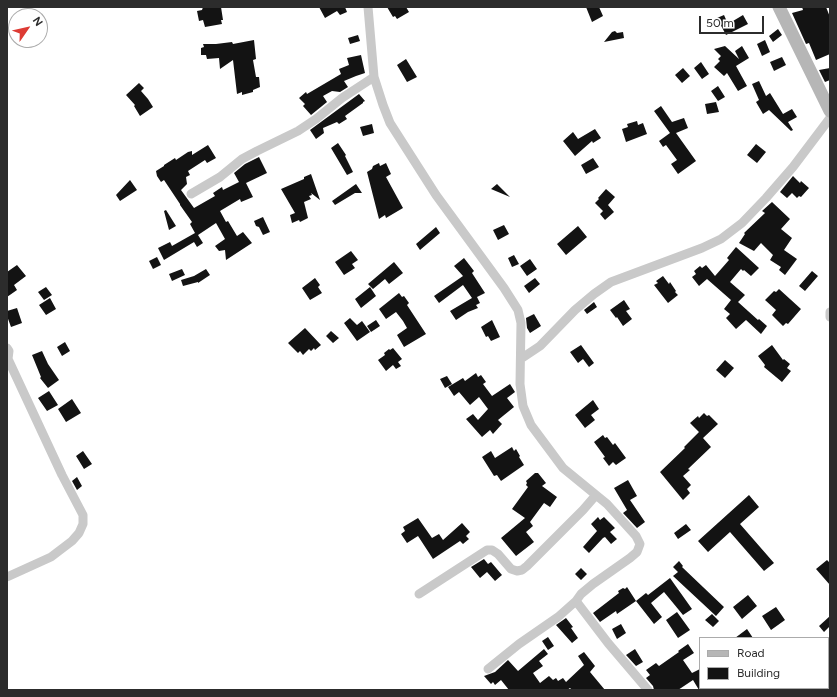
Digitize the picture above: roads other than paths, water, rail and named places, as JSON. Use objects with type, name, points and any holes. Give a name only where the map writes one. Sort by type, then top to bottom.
[{"type":"street","points":[[368,7],[374,77],[390,123],[436,195],[504,288],[518,310],[521,323],[522,358],[520,384],[523,406],[531,425],[563,468],[607,504],[636,536],[640,544],[640,548],[637,552],[625,562],[581,594],[576,601],[558,616],[519,644],[488,669]]},
{"type":"street","points":[[779,7],[830,111]]},
{"type":"street","points":[[191,194],[220,177],[242,159],[298,131],[316,119],[342,98],[374,77]]},
{"type":"street","points":[[522,358],[540,346],[575,310],[611,282],[702,248],[721,239],[742,222],[766,198],[793,167],[830,118]]},
{"type":"street","points":[[830,312],[830,317]]},
{"type":"street","points":[[7,348],[9,351],[8,361],[62,475],[83,515],[83,524],[79,533],[72,541],[51,557],[7,577]]},
{"type":"street","points":[[419,594],[487,550],[492,550],[498,554],[511,569],[522,570],[583,510],[596,495]]},
{"type":"street","points":[[576,601],[608,643],[648,690]]}]
